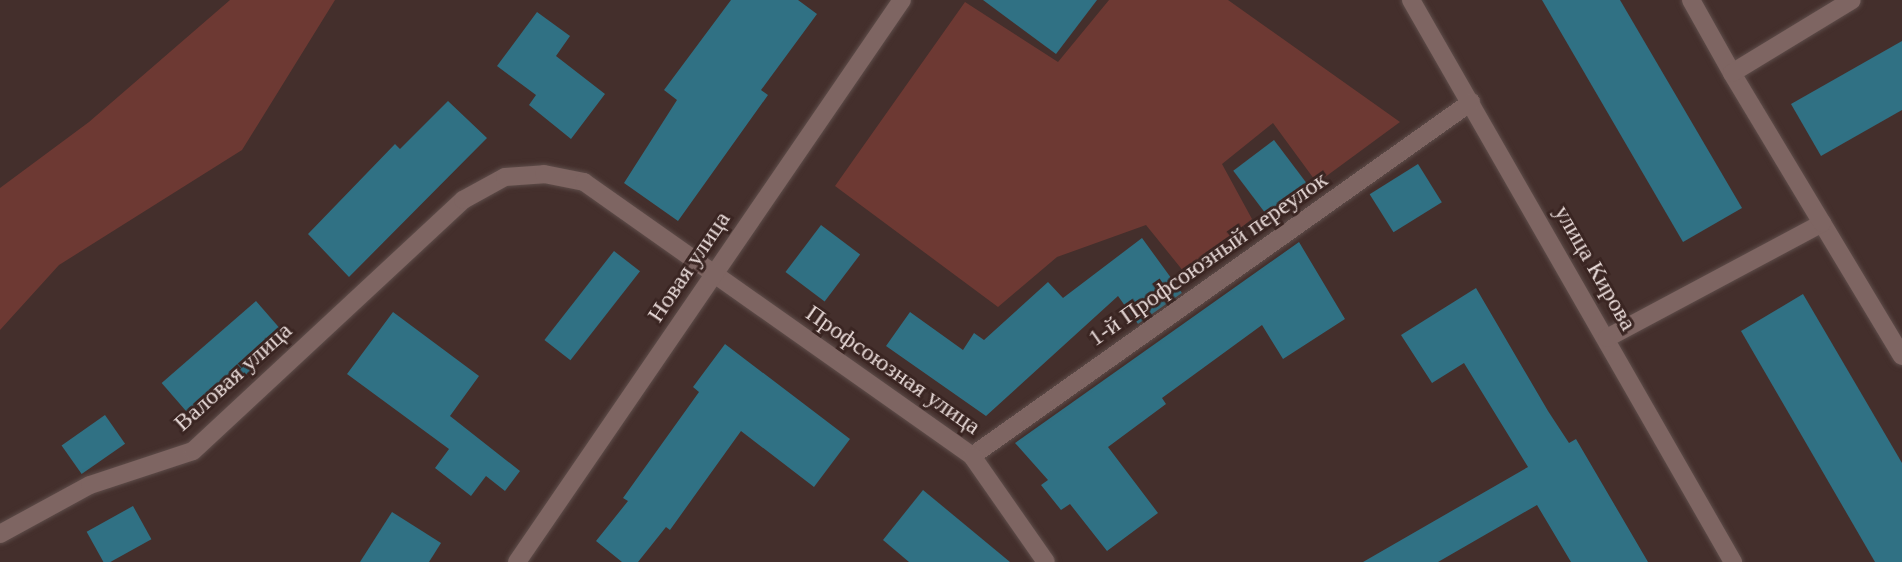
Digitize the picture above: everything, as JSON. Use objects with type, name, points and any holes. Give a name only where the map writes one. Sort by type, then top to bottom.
[{"type":"street","name":"Новая улица","points":[[517,562],[902,0]]},
{"type":"street","name":"улица Кирова","points":[[1411,0],[1733,562]]},
{"type":"street","points":[[1691,0],[1902,356]]},
{"type":"street","points":[[1732,73],[1852,0]]},
{"type":"street","name":"1-й Профсоюзный переулок","points":[[972,456],[1471,102]]},
{"type":"street","name":"Валовая улица","points":[[0,534],[90,485],[193,450],[463,200],[505,177],[544,174],[584,182],[714,273]]},
{"type":"street","points":[[1607,338],[1822,223]]},
{"type":"street","name":"Профсоюзная улица","points":[[714,273],[972,456],[1046,562]]},
{"type":"shaded area","points":[[230,0],[335,0],[242,150],[59,265],[0,330],[0,188],[89,122]]},
{"type":"shaded area","points":[[1109,0],[1228,0],[1400,122],[1317,183],[1273,123],[1222,164],[1252,219],[1184,272],[1146,225],[1057,257],[998,307],[835,186],[965,2],[1058,62]]},
{"type":"building","points":[[731,0],[798,0],[817,14],[761,90],[768,95],[678,221],[624,183],[677,100],[664,90]]},
{"type":"building","points":[[983,0],[1097,0],[1056,54]]},
{"type":"building","points":[[1542,0],[1620,0],[1742,208],[1683,242]]},
{"type":"building","points":[[537,12],[570,36],[556,56],[605,94],[571,139],[529,105],[536,95],[497,66]]},
{"type":"building","points":[[1902,41],[1902,110],[1821,156],[1791,104]]},
{"type":"building","points":[[448,101],[487,138],[349,277],[308,234],[395,144],[400,149]]},
{"type":"building","points":[[1274,140],[1310,187],[1269,218],[1233,171]]},
{"type":"building","points":[[1418,164],[1442,202],[1394,232],[1370,194]]},
{"type":"building","points":[[821,225],[860,254],[825,302],[785,272]]},
{"type":"building","points":[[1142,238],[1182,293],[1138,324],[1118,296],[986,416],[886,346],[910,312],[963,350],[974,333],[984,340],[1048,282],[1063,298]]},
{"type":"building","points":[[1299,242],[1345,319],[1283,359],[1262,325],[1162,398],[1166,404],[1108,447],[1158,513],[1107,551],[1070,504],[1061,510],[1041,485],[1048,480],[1015,443]]},
{"type":"building","points":[[614,251],[640,271],[570,360],[544,340]]},
{"type":"building","points":[[1476,288],[1569,443],[1576,439],[1648,562],[1571,562],[1537,505],[1438,562],[1363,562],[1528,467],[1464,363],[1432,383],[1401,335]]},
{"type":"building","points":[[1803,294],[1902,463],[1902,562],[1875,562],[1741,331]]},
{"type":"building","points":[[256,301],[288,338],[194,420],[162,383]]},
{"type":"building","points":[[393,312],[479,376],[450,416],[520,471],[505,491],[486,476],[471,496],[435,468],[449,449],[347,374]]},
{"type":"building","points":[[725,344],[850,439],[814,487],[741,431],[670,530],[666,527],[638,562],[622,562],[596,541],[628,501],[623,498],[699,392],[693,387]]},
{"type":"building","points":[[105,415],[125,444],[82,474],[62,445]]},
{"type":"building","points":[[923,490],[1010,562],[909,562],[883,540]]},
{"type":"building","points":[[133,506],[151,539],[110,562],[103,562],[87,532]]},
{"type":"building","points":[[392,512],[441,543],[429,562],[360,562]]}]
